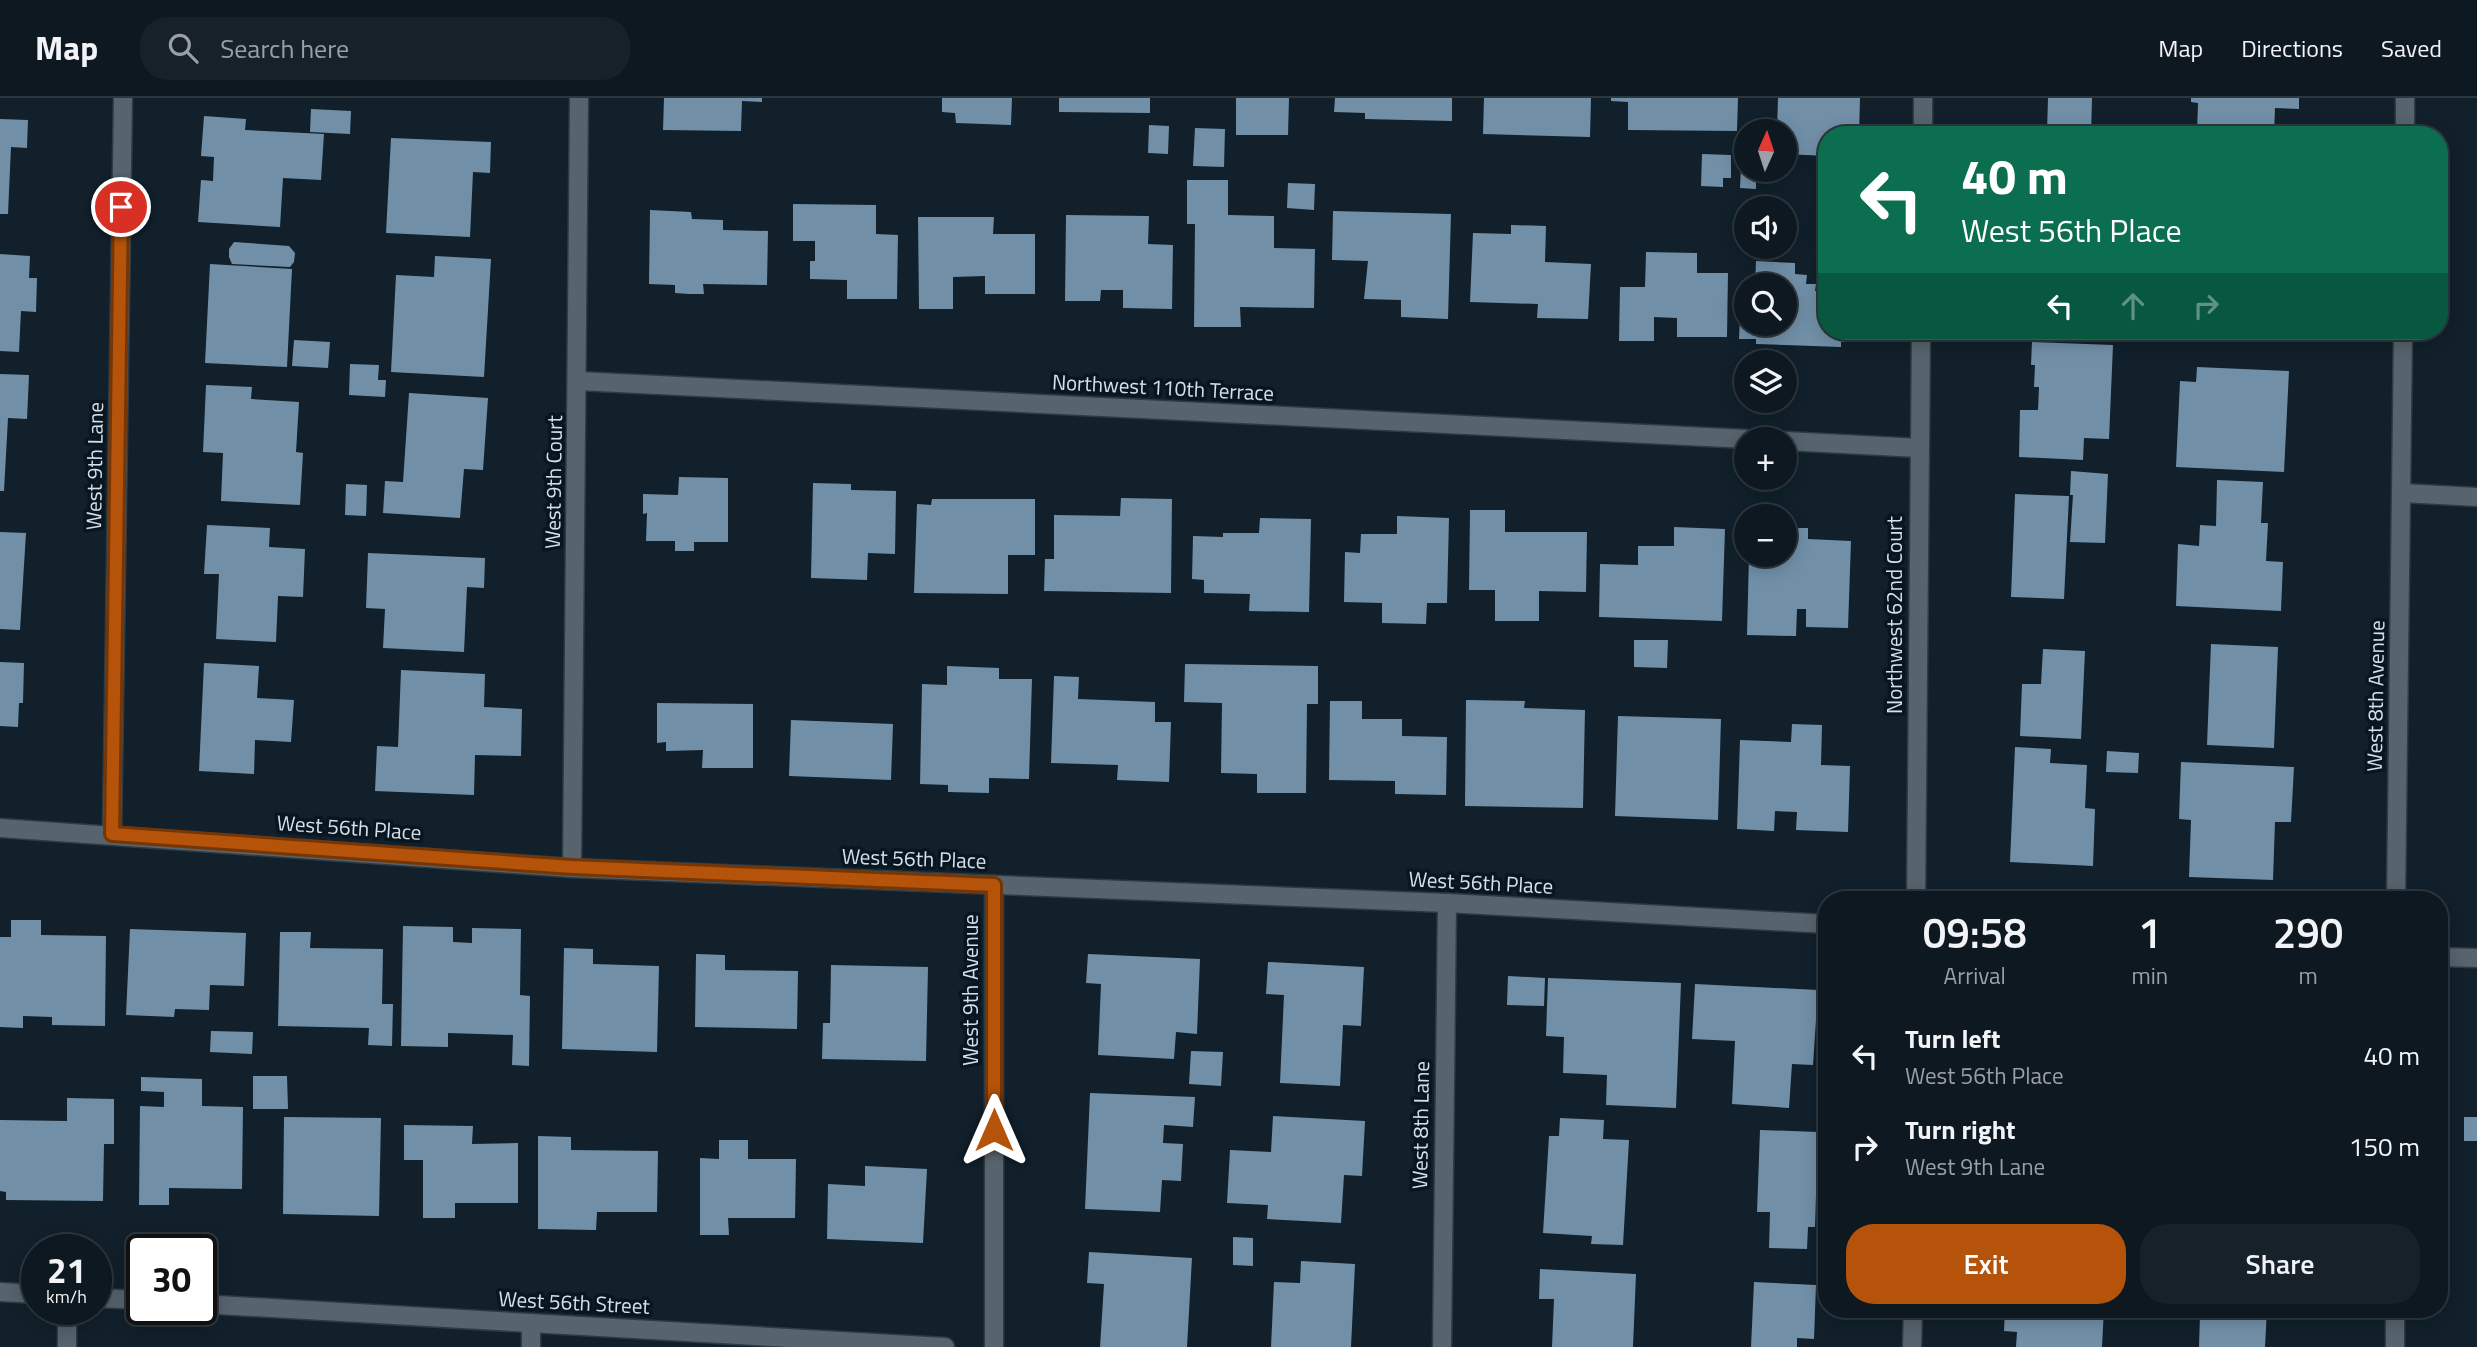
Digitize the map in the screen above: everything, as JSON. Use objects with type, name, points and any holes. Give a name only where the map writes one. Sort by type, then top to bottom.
[{"type":"street","name":"West 9th Lane","points":[[112,834],[123,98]]},
{"type":"street","name":"West 9th Court","points":[[572,867],[579,98]]},
{"type":"street","points":[[1923,98],[1923,126]]},
{"type":"street","points":[[2404,126],[2405,98]]},
{"type":"street","name":"Northwest 62nd Court","points":[[1916,891],[1920,340]]},
{"type":"street","name":"West 8th Avenue","points":[[2396,891],[2403,340]]},
{"type":"street","name":"Northwest 110th Terrace","points":[[578,382],[1734,438]]},
{"type":"street","points":[[1797,442],[1919,448]]},
{"type":"street","points":[[2402,493],[2477,498]]},
{"type":"street","name":"West 56th Place","points":[[0,828],[572,867],[1447,903],[1818,924]]},
{"type":"street","name":"West 9th Avenue","points":[[994,885],[994,1347]]},
{"type":"street","name":"West 8th Lane","points":[[1442,1347],[1447,903]]},
{"type":"street","points":[[2448,957],[2477,958]]},
{"type":"street","points":[[0,1292],[21,1293]]},
{"type":"street","name":"West 56th Street","points":[[217,1305],[945,1347]]},
{"type":"street","points":[[1912,1347],[1913,1318]]},
{"type":"street","points":[[2395,1318],[2395,1347]]},
{"type":"street","points":[[531,1323],[531,1347]]},
{"type":"street","points":[[67,1325],[67,1347]]},
{"type":"building","points":[[664,98],[762,98],[762,102],[742,101],[741,131],[663,130]]},
{"type":"building","points":[[942,98],[1012,98],[1011,125],[956,123],[955,113],[942,112]]},
{"type":"building","points":[[1059,98],[1150,98],[1150,113],[1059,112]]},
{"type":"building","points":[[1236,98],[1289,98],[1288,135],[1236,135]]},
{"type":"building","points":[[1335,98],[1452,98],[1452,121],[1365,119],[1365,113],[1334,112]]},
{"type":"building","points":[[1484,98],[1591,98],[1590,137],[1483,134]]},
{"type":"building","points":[[1611,98],[1738,98],[1737,119],[1734,119],[1734,131],[1628,130],[1628,102],[1611,101]]},
{"type":"building","points":[[1778,98],[1860,98],[1859,126],[1818,126],[1818,156],[1797,155],[1797,119],[1777,119]]},
{"type":"building","points":[[2048,98],[2092,98],[2091,126],[2047,126]]},
{"type":"building","points":[[2191,98],[2299,98],[2299,109],[2275,108],[2274,126],[2197,126],[2198,103],[2191,102]]},
{"type":"building","points":[[311,109],[351,111],[350,134],[310,132]]},
{"type":"building","points":[[204,116],[246,119],[245,130],[324,134],[321,180],[283,178],[280,227],[198,222],[201,180],[213,181],[214,157],[201,156]]},
{"type":"building","points":[[0,119],[28,120],[27,148],[11,147],[8,214],[0,214]]},
{"type":"building","points":[[1149,125],[1169,126],[1168,154],[1148,153]]},
{"type":"building","points":[[1195,128],[1225,129],[1224,167],[1193,166]]},
{"type":"building","points":[[391,138],[491,142],[490,173],[473,172],[470,237],[386,233]]},
{"type":"building","points":[[1702,154],[1731,155],[1731,178],[1723,178],[1723,187],[1701,186]]},
{"type":"building","points":[[1187,180],[1228,180],[1228,215],[1274,216],[1274,248],[1315,249],[1314,308],[1240,307],[1241,327],[1194,327],[1195,224],[1187,224]]},
{"type":"building","points":[[1740,182],[1756,182],[1756,189],[1740,188]]},
{"type":"building","points":[[1288,183],[1315,184],[1314,210],[1287,208]]},
{"type":"building","points":[[793,204],[876,205],[876,234],[898,235],[897,299],[847,299],[847,280],[810,279],[810,261],[815,261],[815,241],[793,241]]},
{"type":"building","points":[[650,210],[691,212],[692,219],[723,220],[723,230],[768,231],[767,285],[703,284],[704,294],[689,294],[675,293],[675,285],[649,284]]},
{"type":"building","points":[[1333,211],[1451,214],[1448,319],[1401,317],[1401,300],[1364,299],[1368,261],[1332,260]]},
{"type":"building","points":[[1066,215],[1149,216],[1148,244],[1173,245],[1172,309],[1123,308],[1123,290],[1101,290],[1100,301],[1065,301]]},
{"type":"building","points":[[918,217],[994,217],[993,234],[1035,234],[1035,294],[985,294],[985,276],[953,277],[953,309],[919,309]]},
{"type":"building","points":[[1511,225],[1546,226],[1545,262],[1591,264],[1588,319],[1537,318],[1538,304],[1470,302],[1473,233],[1511,234]]},
{"type":"building","points":[[234,242],[289,246],[295,253],[294,262],[290,267],[232,264],[229,249]]},
{"type":"building","points":[[1646,252],[1697,253],[1697,273],[1728,273],[1727,337],[1677,337],[1677,318],[1654,317],[1654,341],[1619,341],[1620,287],[1645,287]]},
{"type":"building","points":[[0,254],[30,256],[29,278],[37,278],[36,312],[21,311],[19,352],[0,351]]},
{"type":"building","points":[[435,256],[491,259],[484,377],[391,372],[396,275],[434,277]]},
{"type":"building","points":[[1756,261],[1795,263],[1795,273],[1756,273]]},
{"type":"building","points":[[210,264],[292,269],[287,367],[205,363]]},
{"type":"building","points":[[1797,274],[1807,275],[1806,284],[1816,284],[1818,340],[1847,340],[1841,342],[1841,347],[1756,344],[1756,339],[1739,339],[1739,336],[1797,336]]},
{"type":"building","points":[[294,340],[330,342],[328,368],[292,366]]},
{"type":"building","points":[[2032,342],[2113,345],[2109,439],[2084,438],[2083,460],[2019,457],[2020,410],[2038,410],[2039,387],[2034,387],[2035,365],[2031,365]]},
{"type":"building","points":[[350,364],[379,365],[378,380],[386,380],[385,397],[349,395]]},
{"type":"building","points":[[2197,367],[2289,371],[2284,472],[2176,467],[2180,381],[2196,382]]},
{"type":"building","points":[[0,374],[29,375],[27,419],[8,418],[4,491],[0,491]]},
{"type":"building","points":[[206,385],[252,387],[251,399],[299,402],[296,452],[303,453],[300,505],[221,501],[223,453],[203,452]]},
{"type":"building","points":[[409,393],[488,398],[483,470],[464,469],[460,518],[383,513],[385,481],[403,482]]},
{"type":"building","points":[[2071,471],[2108,474],[2105,543],[2070,542],[2073,495],[2070,495]]},
{"type":"building","points":[[679,477],[728,478],[728,542],[694,542],[694,551],[675,551],[675,541],[646,541],[647,513],[643,514],[643,494],[678,495]]},
{"type":"building","points":[[2217,480],[2263,482],[2261,523],[2268,523],[2266,561],[2283,562],[2281,611],[2176,606],[2178,544],[2199,546],[2200,525],[2216,526]]},
{"type":"building","points":[[813,483],[851,484],[851,490],[896,491],[895,554],[868,553],[867,580],[811,578]]},
{"type":"building","points":[[346,484],[367,485],[366,516],[345,515]]},
{"type":"building","points":[[2015,494],[2069,496],[2064,599],[2011,597]]},
{"type":"building","points":[[1121,498],[1172,499],[1171,593],[1044,591],[1045,559],[1054,559],[1054,515],[1120,516]]},
{"type":"building","points":[[932,499],[1035,499],[1035,555],[1008,555],[1008,594],[914,593],[917,504],[931,505]]},
{"type":"building","points":[[1470,510],[1505,510],[1505,532],[1587,532],[1586,592],[1539,591],[1539,621],[1495,621],[1495,590],[1469,590]]},
{"type":"building","points":[[1397,516],[1449,518],[1447,603],[1427,603],[1426,624],[1382,623],[1382,603],[1344,602],[1345,552],[1360,553],[1361,534],[1397,534]]},
{"type":"building","points":[[1260,518],[1311,519],[1309,612],[1249,611],[1250,594],[1204,593],[1204,580],[1192,579],[1193,536],[1223,537],[1223,533],[1259,533]]},
{"type":"building","points":[[207,525],[270,528],[269,547],[305,549],[303,597],[278,596],[276,642],[216,639],[219,574],[204,574]]},
{"type":"building","points":[[1674,527],[1725,529],[1722,621],[1599,617],[1600,564],[1638,565],[1638,546],[1674,546]]},
{"type":"building","points":[[1797,528],[1808,528],[1808,539],[1851,541],[1848,628],[1806,627],[1806,609],[1797,609],[1796,636],[1747,635],[1749,567],[1797,567]]},
{"type":"building","points":[[0,532],[26,533],[20,630],[0,629]]},
{"type":"building","points":[[368,553],[485,558],[484,588],[467,587],[464,652],[383,648],[385,609],[366,608]]},
{"type":"building","points":[[1634,640],[1668,640],[1667,668],[1634,667]]},
{"type":"building","points":[[2211,644],[2278,647],[2274,748],[2207,745]]},
{"type":"building","points":[[2043,649],[2085,651],[2081,739],[2020,736],[2022,684],[2041,684]]},
{"type":"building","points":[[0,662],[24,663],[23,703],[19,703],[18,727],[0,726]]},
{"type":"building","points":[[204,663],[259,666],[257,698],[294,700],[291,742],[255,740],[254,774],[199,771]]},
{"type":"building","points":[[1185,664],[1318,666],[1318,704],[1307,704],[1306,793],[1257,793],[1257,774],[1221,773],[1222,703],[1184,702]]},
{"type":"building","points":[[947,666],[999,668],[999,679],[1032,679],[1029,779],[989,778],[989,793],[948,792],[948,785],[920,784],[922,684],[947,685]]},
{"type":"building","points":[[401,670],[485,674],[484,707],[522,709],[521,756],[475,755],[474,795],[375,791],[377,746],[398,747]]},
{"type":"building","points":[[1054,676],[1079,677],[1078,699],[1155,702],[1155,722],[1171,722],[1169,782],[1117,780],[1118,765],[1051,763]]},
{"type":"building","points":[[1466,700],[1525,701],[1524,708],[1585,710],[1583,808],[1465,806]]},
{"type":"building","points":[[1330,701],[1362,701],[1362,719],[1402,719],[1402,736],[1447,737],[1446,795],[1395,794],[1395,781],[1329,780]]},
{"type":"building","points":[[657,703],[753,704],[753,768],[702,768],[703,750],[666,751],[666,742],[657,743]]},
{"type":"building","points":[[1618,716],[1721,719],[1718,820],[1615,816]]},
{"type":"building","points":[[791,720],[893,724],[891,780],[789,776]]},
{"type":"building","points":[[1792,724],[1822,725],[1821,765],[1850,766],[1848,832],[1796,830],[1797,812],[1775,811],[1774,831],[1737,829],[1740,740],[1791,742]]},
{"type":"building","points":[[2015,747],[2051,749],[2050,763],[2087,765],[2085,808],[2095,809],[2093,866],[2010,862]]},
{"type":"building","points":[[2107,751],[2139,753],[2138,773],[2106,772]]},
{"type":"building","points":[[2181,762],[2294,767],[2291,822],[2275,822],[2273,880],[2189,877],[2191,820],[2179,819]]},
{"type":"building","points":[[11,920],[41,920],[41,935],[106,936],[105,1026],[52,1025],[52,1017],[23,1016],[23,1028],[0,1027],[0,937],[11,937]]},
{"type":"building","points":[[403,926],[453,927],[453,942],[472,943],[472,928],[521,929],[520,995],[530,996],[529,1066],[512,1065],[513,1035],[448,1033],[448,1047],[401,1046]]},
{"type":"building","points":[[130,929],[246,933],[244,986],[210,985],[209,1010],[175,1009],[174,1017],[126,1015]]},
{"type":"building","points":[[280,932],[311,932],[310,948],[383,949],[382,1004],[393,1004],[392,1046],[368,1045],[369,1028],[278,1026]]},
{"type":"building","points":[[564,948],[593,949],[593,964],[659,966],[657,1052],[562,1049]]},
{"type":"building","points":[[696,954],[725,955],[725,970],[798,971],[797,1029],[695,1027]]},
{"type":"building","points":[[1088,954],[1200,959],[1197,1034],[1176,1032],[1174,1059],[1098,1055],[1101,984],[1086,983]]},
{"type":"building","points":[[1268,962],[1364,967],[1361,1026],[1343,1025],[1340,1086],[1280,1083],[1284,995],[1266,994]]},
{"type":"building","points":[[831,965],[928,967],[926,1061],[822,1059],[823,1023],[830,1023]]},
{"type":"building","points":[[1508,976],[1545,978],[1544,1006],[1507,1005]]},
{"type":"building","points":[[1548,978],[1681,983],[1676,1108],[1606,1105],[1607,1075],[1563,1073],[1564,1037],[1546,1036]]},
{"type":"building","points":[[1695,984],[1818,990],[1813,1065],[1792,1064],[1789,1108],[1732,1104],[1735,1041],[1692,1039]]},
{"type":"building","points":[[211,1031],[253,1032],[252,1054],[210,1052]]},
{"type":"building","points":[[1191,1051],[1223,1052],[1221,1086],[1189,1084]]},
{"type":"building","points":[[253,1076],[287,1076],[288,1109],[253,1109]]},
{"type":"building","points":[[141,1077],[202,1079],[202,1106],[243,1107],[242,1189],[169,1188],[169,1205],[139,1205],[140,1106],[164,1107],[164,1092],[141,1091]]},
{"type":"building","points":[[1090,1093],[1195,1097],[1193,1127],[1164,1125],[1163,1143],[1183,1144],[1181,1181],[1162,1180],[1160,1212],[1085,1209]]},
{"type":"building","points":[[67,1098],[114,1099],[114,1144],[104,1144],[103,1201],[6,1200],[6,1192],[0,1191],[0,1120],[67,1121]]},
{"type":"building","points":[[1273,1116],[1365,1121],[1362,1176],[1344,1175],[1341,1223],[1267,1219],[1268,1205],[1227,1203],[1230,1150],[1271,1152]]},
{"type":"building","points":[[284,1117],[381,1118],[379,1216],[283,1214]]},
{"type":"building","points":[[2464,1117],[2477,1117],[2477,1141],[2464,1141]]},
{"type":"building","points":[[1560,1118],[1604,1120],[1603,1139],[1629,1140],[1623,1245],[1591,1244],[1592,1236],[1543,1233],[1549,1136],[1559,1136]]},
{"type":"building","points":[[404,1125],[473,1126],[472,1144],[518,1143],[518,1203],[455,1203],[455,1218],[423,1218],[423,1160],[404,1160]]},
{"type":"building","points":[[1760,1130],[1818,1132],[1815,1227],[1808,1227],[1807,1249],[1769,1248],[1770,1212],[1757,1212]]},
{"type":"building","points":[[538,1136],[571,1137],[571,1150],[658,1151],[657,1212],[597,1212],[596,1230],[538,1229]]},
{"type":"building","points":[[719,1140],[748,1140],[748,1159],[796,1159],[795,1218],[728,1218],[729,1235],[700,1235],[700,1158],[719,1159]]},
{"type":"building","points":[[865,1166],[927,1169],[923,1243],[827,1239],[828,1184],[865,1186]]},
{"type":"building","points":[[1233,1237],[1253,1238],[1253,1266],[1233,1265]]},
{"type":"building","points":[[1089,1252],[1192,1258],[1187,1347],[1100,1347],[1104,1284],[1087,1283]]},
{"type":"building","points":[[1301,1261],[1355,1264],[1351,1347],[1271,1347],[1274,1282],[1300,1283]]},
{"type":"building","points":[[1540,1269],[1636,1274],[1633,1347],[1552,1347],[1554,1299],[1539,1299]]},
{"type":"building","points":[[1754,1282],[1816,1285],[1814,1339],[1797,1338],[1797,1347],[1751,1347]]},
{"type":"building","points":[[2005,1318],[2104,1318],[2102,1347],[2016,1347],[2017,1332],[2004,1331]]},
{"type":"building","points":[[2200,1318],[2267,1318],[2265,1347],[2199,1347]]},
{"type":"route","points":[[121,207],[112,834],[572,867],[994,885],[994,1130]]}]
